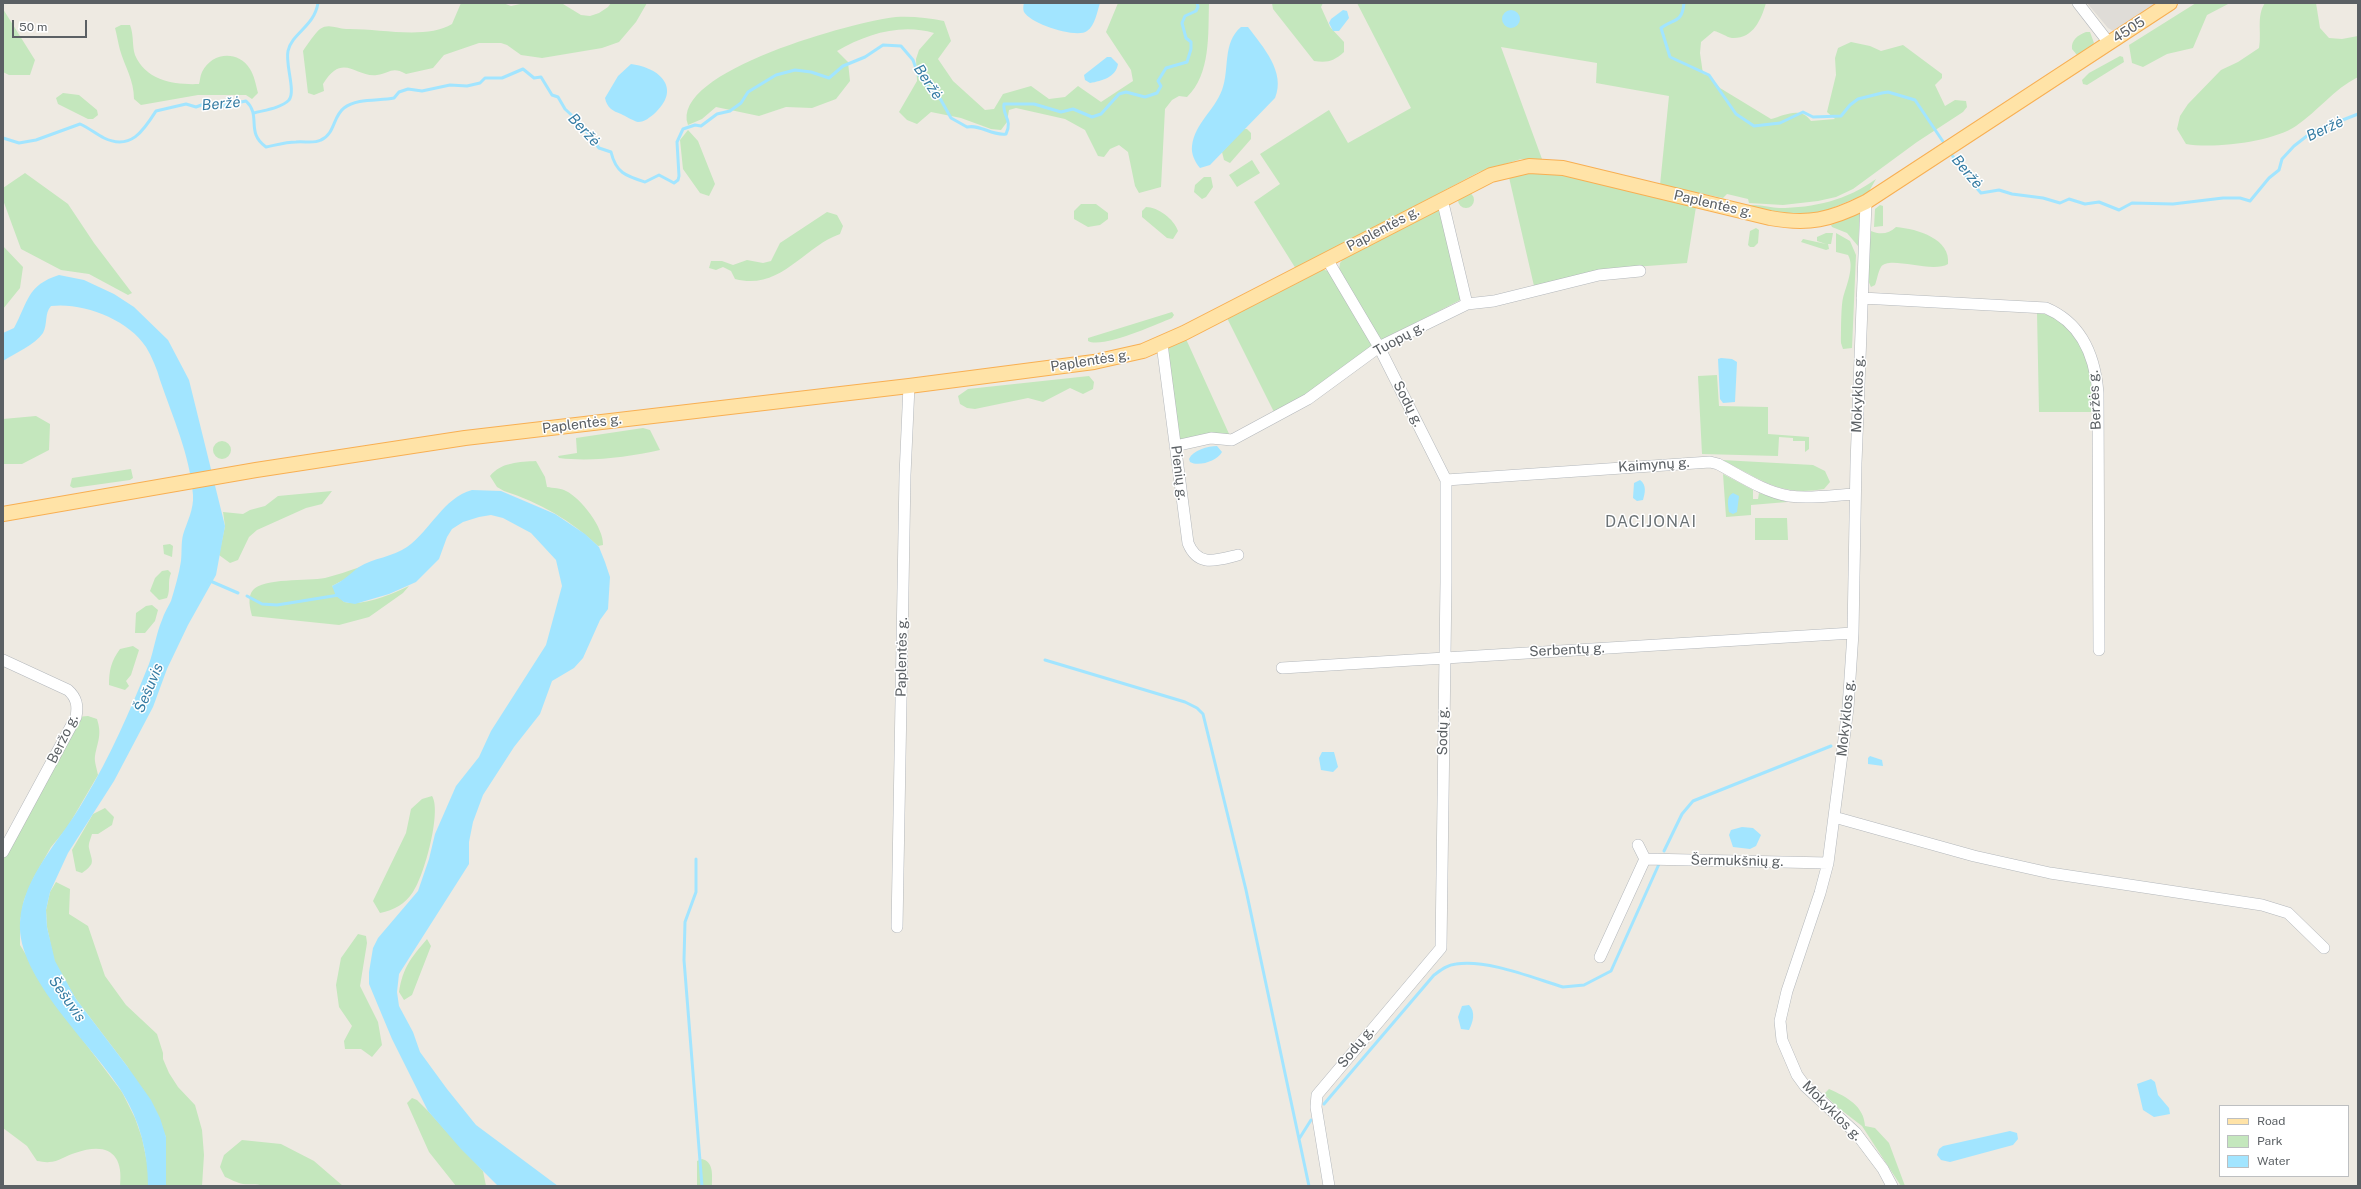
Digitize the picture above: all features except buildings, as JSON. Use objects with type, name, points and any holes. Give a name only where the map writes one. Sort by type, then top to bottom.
[{"type":"main road","name":"4505","points":[[1866,202],[2170,3]]},
{"type":"main road","name":"Paplentės g.","points":[[3,514],[256,470],[472,437],[909,386],[1122,357],[1162,344],[1491,175],[1528,166],[1564,168],[1795,222],[1819,220],[1850,210],[1866,202]]},
{"type":"street","points":[[2078,3],[2109,43]]},
{"type":"street","points":[[1442,199],[1467,304]]},
{"type":"street","name":"Mokyklos g.","points":[[1866,202],[1855,494],[1853,633],[1848,708],[1828,862],[1820,893],[1781,1010],[1782,1040],[1796,1075],[1805,1086],[1856,1133],[1883,1169],[1892,1186]]},
{"type":"street","name":"Sodų g.","points":[[1327,259],[1379,347],[1446,480],[1441,948],[1317,1095],[1316,1107],[1329,1186]]},
{"type":"street","name":"Tuopų g.","points":[[1175,446],[1211,438],[1232,440],[1308,399],[1379,347],[1467,304],[1494,301],[1599,275],[1640,271]]},
{"type":"street","name":"Beržės g.","points":[[1862,298],[2046,308],[2064,317],[2080,334],[2093,361],[2098,393],[2099,650]]},
{"type":"street","name":"Pienių g.","points":[[1162,344],[1188,543],[1192,552],[1198,559],[1214,561],[1238,555]]},
{"type":"street","name":"Paplentės g.","points":[[897,927],[905,474],[909,386]]},
{"type":"street","name":"Kaimynų g.","points":[[1446,480],[1710,462],[1718,464],[1766,490],[1788,496],[1816,497],[1855,494]]},
{"type":"street","name":"Serbentų g.","points":[[1282,668],[1853,633]]},
{"type":"street","name":"Beržo g.","points":[[3,660],[68,690],[74,696],[78,706],[76,718],[3,852]]},
{"type":"street","points":[[1834,817],[1850,823],[2036,870],[2262,905],[2288,913],[2324,948]]},
{"type":"street","points":[[1600,957],[1645,858],[1638,846]]},
{"type":"street","name":"Šermukšnių g.","points":[[1645,858],[1828,862]]},
{"type":"shaded area","points":[[2087,3],[2158,3],[2115,32],[2108,28]]},
{"type":"green space","points":[[461,3],[503,3],[511,6],[525,3],[563,4],[581,15],[590,16],[599,13],[611,3],[647,3],[636,22],[619,42],[602,48],[542,58],[521,55],[507,45],[501,43],[479,43],[444,55],[433,68],[406,74],[394,70],[377,75],[369,75],[343,67],[330,74],[323,84],[324,91],[314,95],[308,93],[303,51],[323,27],[330,26],[343,29],[401,32],[441,29],[452,24]]},
{"type":"green space","points":[[1118,3],[1209,3],[1207,53],[1200,77],[1195,88],[1187,97],[1179,96],[1172,100],[1165,109],[1161,187],[1139,193],[1135,186],[1128,152],[1119,145],[1110,149],[1104,157],[1098,156],[1085,130],[1065,119],[1016,108],[1009,110],[1007,122],[1001,130],[991,129],[961,118],[931,112],[917,124],[907,120],[899,112],[917,81],[916,59],[919,50],[934,33],[922,30],[909,29],[884,32],[872,35],[837,51],[848,62],[850,81],[836,99],[812,108],[786,107],[759,116],[716,107],[702,119],[688,125],[690,105],[707,86],[735,68],[770,52],[808,39],[844,28],[896,17],[944,21],[951,41],[938,59],[953,81],[985,110],[994,109],[1003,94],[1031,86],[1049,99],[1065,97],[1078,86],[1101,102],[1133,81],[1131,70],[1106,32]]},
{"type":"green space","points":[[1272,3],[1323,3],[1321,7],[1330,27],[1344,42],[1344,52],[1330,61],[1314,61],[1273,9]]},
{"type":"green space","points":[[1357,3],[1766,3],[1759,22],[1751,32],[1732,38],[1714,31],[1701,42],[1700,53],[1703,74],[1709,75],[1720,88],[1771,119],[1787,114],[1798,113],[1807,116],[1811,121],[1835,119],[1827,112],[1836,75],[1835,58],[1838,48],[1851,42],[1870,46],[1881,51],[1903,45],[1942,74],[1942,78],[1935,85],[1945,106],[1955,100],[1966,101],[1967,107],[1963,112],[1917,142],[1853,189],[1836,197],[1818,201],[1783,205],[1749,203],[1748,199],[1727,194],[1723,198],[1660,185],[1669,96],[1596,83],[1597,63],[1501,47],[1542,159],[1521,159],[1479,172],[1296,269],[1254,202],[1280,184],[1260,154],[1329,110],[1348,143],[1411,108]]},
{"type":"green space","points":[[2196,3],[2230,3],[2207,15],[2193,48],[2167,54],[2143,67],[2132,63],[2129,45]]},
{"type":"green space","points":[[2265,3],[2316,3],[2320,28],[2329,38],[2342,39],[2358,36],[2358,77],[2341,88],[2304,120],[2286,132],[2258,140],[2227,145],[2211,146],[2186,144],[2177,129],[2180,116],[2188,104],[2221,70],[2238,62],[2259,48],[2260,19],[2262,8]]},
{"type":"green space","points":[[3,9],[35,60],[30,75],[9,75],[3,72]]},
{"type":"green space","points":[[121,25],[130,25],[135,55],[140,64],[146,71],[162,80],[180,84],[199,84],[202,72],[206,65],[218,57],[232,56],[245,63],[250,69],[254,77],[258,93],[252,99],[246,95],[198,95],[141,105],[134,99],[131,80],[119,47],[115,28]]},
{"type":"green space","points":[[2086,32],[2090,32],[2094,43],[2091,48],[2077,55],[2072,49],[2074,40]]},
{"type":"green space","points":[[2120,56],[2123,57],[2124,62],[2087,85],[2083,84],[2082,80],[2089,73]]},
{"type":"green space","points":[[63,93],[79,95],[97,110],[98,115],[93,119],[88,119],[58,104],[56,98]]},
{"type":"green space","points":[[1243,129],[1247,129],[1251,133],[1251,139],[1230,163],[1224,160],[1222,152]]},
{"type":"green space","points":[[688,130],[698,141],[715,184],[709,196],[700,193],[683,169],[680,140]]},
{"type":"green space","points":[[1252,160],[1260,173],[1237,187],[1229,175]]},
{"type":"green space","points":[[1550,171],[1696,207],[1687,263],[1621,268],[1534,286],[1508,173]]},
{"type":"green space","points":[[25,173],[68,204],[94,243],[132,293],[128,295],[89,274],[61,270],[21,249],[3,200],[3,188]]},
{"type":"green space","points":[[1204,177],[1211,177],[1213,187],[1206,197],[1202,199],[1194,192],[1195,185]]},
{"type":"green space","points":[[1876,179],[1868,193],[1823,212],[1789,215],[1759,210],[1749,206],[1755,205],[1792,208],[1817,204],[1854,192]]},
{"type":"green space","points":[[1466,192],[1473,197],[1474,200],[1469,207],[1466,208],[1459,203],[1458,200],[1463,193]]},
{"type":"green space","points":[[1447,201],[1468,296],[1380,341],[1339,270],[1340,263],[1345,257]]},
{"type":"green space","points":[[1081,204],[1096,204],[1108,213],[1108,219],[1100,225],[1088,227],[1074,219],[1074,211]]},
{"type":"green space","points":[[1880,205],[1883,206],[1883,226],[1874,227],[1875,209]]},
{"type":"green space","points":[[1146,207],[1160,211],[1173,222],[1178,231],[1173,239],[1167,238],[1142,217],[1142,211]]},
{"type":"green space","points":[[827,212],[837,215],[843,226],[840,234],[814,248],[791,266],[779,273],[766,279],[751,281],[735,279],[731,271],[723,267],[716,270],[709,268],[711,261],[722,261],[733,265],[747,260],[763,263],[771,261],[780,243]]},
{"type":"green space","points":[[1860,212],[1858,246],[1847,233],[1832,227],[1831,225]]},
{"type":"green space","points":[[1896,227],[1923,233],[1939,242],[1948,255],[1948,264],[1941,267],[1932,267],[1901,263],[1886,264],[1881,267],[1875,285],[1871,287],[1867,278],[1871,231],[1884,233]]},
{"type":"green space","points":[[1756,228],[1759,230],[1758,243],[1754,247],[1750,247],[1748,245],[1750,231]]},
{"type":"green space","points":[[1826,233],[1833,233],[1831,244],[1828,244],[1829,249],[1826,250],[1801,242],[1803,239],[1826,244],[1817,241],[1817,237]]},
{"type":"green space","points":[[1836,233],[1850,241],[1856,255],[1852,348],[1843,349],[1841,343],[1842,307],[1851,265],[1848,255],[1836,252]]},
{"type":"green space","points":[[3,246],[23,267],[20,288],[3,309]]},
{"type":"green space","points":[[1320,269],[1329,271],[1373,347],[1325,382],[1275,414],[1227,318]]},
{"type":"green space","points":[[1172,312],[1174,315],[1172,318],[1130,335],[1105,342],[1095,343],[1088,341],[1088,338]]},
{"type":"green space","points":[[2037,313],[2049,315],[2059,321],[2068,328],[2076,338],[2082,349],[2090,372],[2093,387],[2092,412],[2039,412]]},
{"type":"green space","points":[[1186,339],[1230,436],[1178,443],[1165,349]]},
{"type":"green space","points":[[1717,375],[1719,406],[1768,407],[1768,434],[1809,437],[1809,449],[1805,452],[1805,441],[1793,441],[1793,438],[1779,437],[1778,456],[1702,454],[1698,376]]},
{"type":"green space","points":[[1089,376],[1094,382],[1093,389],[1083,394],[1070,388],[1043,402],[1028,398],[975,409],[967,408],[960,404],[958,396],[968,389]]},
{"type":"green space","points":[[36,416],[50,424],[49,450],[22,464],[3,464],[3,419]]},
{"type":"green space","points":[[643,428],[650,430],[660,450],[623,457],[597,459],[559,458],[558,456],[577,453],[576,438]]},
{"type":"green space","points":[[222,441],[228,444],[231,450],[228,456],[222,459],[216,456],[213,450],[216,444]]},
{"type":"green space","points":[[1722,460],[1813,465],[1825,471],[1830,482],[1824,489],[1808,491],[1782,488],[1759,479]]},
{"type":"green space","points":[[536,461],[545,477],[547,487],[566,491],[585,507],[600,530],[603,545],[598,546],[577,528],[554,513],[497,487],[490,476],[494,471],[505,465],[517,462]]},
{"type":"green space","points":[[131,469],[133,478],[130,480],[73,488],[70,486],[72,478]]},
{"type":"green space","points":[[1723,474],[1753,490],[1753,499],[1758,499],[1759,493],[1787,502],[1751,505],[1751,515],[1726,517]]},
{"type":"green space","points":[[332,491],[322,504],[306,508],[257,530],[249,537],[238,560],[230,563],[219,555],[225,526],[223,512],[243,514],[250,510],[265,506],[278,496]]},
{"type":"green space","points":[[1755,518],[1787,518],[1788,540],[1755,540]]},
{"type":"green space","points":[[170,544],[173,546],[172,557],[164,554],[163,545]]},
{"type":"green space","points":[[360,567],[351,576],[332,586],[344,602],[352,603],[369,601],[409,586],[403,593],[369,617],[339,625],[252,616],[250,610],[250,596],[253,590],[258,586],[266,583],[325,578]]},
{"type":"green space","points":[[168,570],[171,573],[169,579],[169,592],[167,598],[159,600],[150,591],[155,578],[162,571]]},
{"type":"green space","points":[[152,605],[158,610],[155,621],[145,633],[135,633],[136,613],[146,606]]},
{"type":"green space","points":[[133,646],[139,650],[131,675],[126,681],[129,686],[125,690],[109,685],[111,666],[117,653],[120,649]]},
{"type":"green space","points":[[88,716],[97,719],[99,729],[99,738],[95,758],[98,775],[67,828],[51,847],[34,877],[24,900],[20,922],[20,945],[61,1011],[122,1092],[135,1118],[142,1138],[148,1167],[148,1186],[120,1186],[119,1165],[116,1158],[111,1153],[104,1150],[86,1150],[52,1162],[37,1161],[27,1146],[3,1128],[3,852],[76,717]]},
{"type":"green space","points":[[432,796],[435,804],[435,815],[430,844],[422,873],[413,892],[403,903],[390,910],[380,913],[373,901],[406,833],[411,809],[422,799]]},
{"type":"green space","points":[[105,808],[114,817],[112,825],[98,834],[92,834],[89,846],[92,862],[82,873],[76,871],[72,850],[93,814]]},
{"type":"green space","points":[[56,882],[70,889],[69,914],[88,926],[105,976],[126,1005],[157,1034],[163,1053],[163,1059],[169,1073],[178,1087],[195,1105],[202,1130],[204,1155],[202,1186],[166,1186],[166,1137],[127,1066],[76,999],[54,961],[47,927],[46,910],[50,892]]},
{"type":"green space","points":[[358,934],[366,936],[367,943],[360,986],[378,1022],[382,1045],[372,1057],[361,1049],[345,1049],[344,1041],[352,1026],[339,1007],[336,985],[341,958]]},
{"type":"green space","points":[[427,939],[431,946],[412,995],[404,1000],[399,992],[405,969]]},
{"type":"green space","points":[[1829,1089],[1842,1095],[1853,1103],[1861,1113],[1865,1126],[1875,1128],[1889,1143],[1905,1186],[1901,1186],[1862,1126],[1836,1106],[1824,1094]]},
{"type":"green space","points":[[412,1098],[417,1100],[428,1111],[483,1171],[486,1186],[456,1186],[429,1152],[407,1103]]},
{"type":"green space","points":[[242,1140],[281,1144],[314,1161],[343,1186],[263,1186],[236,1182],[225,1177],[220,1167],[224,1155]]},
{"type":"green space","points":[[702,1159],[709,1163],[712,1170],[712,1186],[697,1186],[697,1161]]},
{"type":"water","points":[[1024,3],[1100,3],[1090,29],[1082,33],[1074,33],[1054,29],[1028,17],[1024,12]]},
{"type":"water","points":[[1343,10],[1347,11],[1349,18],[1339,31],[1333,31],[1329,23],[1331,19]]},
{"type":"water","points":[[1507,10],[1515,10],[1520,15],[1518,26],[1515,28],[1507,28],[1502,23],[1502,15]]},
{"type":"water","points":[[1241,27],[1248,27],[1266,51],[1275,69],[1278,79],[1278,88],[1275,98],[1210,165],[1200,168],[1195,161],[1192,152],[1194,138],[1197,130],[1222,90],[1231,41],[1235,33]]},
{"type":"water","points":[[1107,57],[1111,57],[1118,64],[1114,72],[1108,78],[1099,81],[1090,83],[1085,80],[1084,75]]},
{"type":"water","points":[[631,64],[642,66],[659,75],[667,88],[666,96],[662,105],[651,117],[641,122],[634,121],[613,110],[607,104],[605,98],[618,76]]},
{"type":"water","name":"Šešuvis","points":[[59,275],[84,280],[114,294],[134,307],[168,340],[189,380],[225,526],[216,575],[188,625],[167,669],[153,707],[114,781],[68,853],[50,892],[46,910],[47,927],[55,961],[76,999],[151,1100],[160,1118],[166,1137],[166,1186],[148,1186],[145,1149],[134,1114],[122,1092],[109,1074],[59,1011],[43,988],[30,966],[22,943],[20,922],[28,889],[45,858],[75,815],[93,784],[127,716],[149,664],[160,625],[171,601],[181,561],[183,535],[193,500],[191,480],[185,451],[156,367],[146,347],[128,328],[103,314],[90,310],[63,305],[51,306],[43,333],[30,345],[3,361],[3,333],[14,328],[34,289],[48,279]]},
{"type":"water","points":[[1718,359],[1732,359],[1737,362],[1735,402],[1723,403],[1720,399]]},
{"type":"water","points":[[1217,446],[1222,452],[1216,458],[1208,462],[1198,464],[1190,462],[1189,459],[1197,451]]},
{"type":"water","points":[[1640,480],[1644,484],[1645,492],[1643,500],[1637,501],[1633,498],[1634,483]]},
{"type":"water","points":[[472,490],[501,491],[555,514],[585,534],[599,547],[610,577],[608,609],[600,620],[583,658],[574,668],[552,681],[540,714],[514,747],[483,795],[473,822],[469,842],[469,864],[399,974],[397,992],[399,1006],[413,1032],[420,1052],[476,1125],[558,1186],[498,1186],[461,1149],[428,1111],[392,1039],[369,984],[369,972],[373,948],[378,938],[418,891],[429,859],[435,834],[456,786],[479,757],[491,731],[546,645],[562,586],[556,560],[531,533],[503,518],[491,515],[463,522],[452,529],[447,537],[439,559],[416,582],[389,594],[355,604],[344,602],[336,596],[332,586],[370,561],[396,553],[407,547],[423,532],[445,507],[462,494]]},
{"type":"water","points":[[1733,493],[1739,496],[1737,512],[1733,514],[1729,512],[1728,498]]},
{"type":"water","points":[[1322,752],[1334,752],[1338,767],[1333,772],[1321,770],[1319,758]]},
{"type":"water","points":[[1870,756],[1882,760],[1883,766],[1868,764],[1868,758]]},
{"type":"water","points":[[1742,827],[1753,828],[1761,835],[1756,846],[1750,849],[1733,847],[1729,835],[1731,830]]},
{"type":"water","points":[[1469,1005],[1473,1011],[1472,1024],[1469,1030],[1461,1029],[1458,1017],[1462,1006]]},
{"type":"water","points":[[2151,1079],[2155,1082],[2158,1095],[2169,1108],[2170,1114],[2154,1117],[2143,1110],[2137,1084]]},
{"type":"water","points":[[2010,1131],[2017,1133],[2018,1139],[2013,1145],[1950,1162],[1941,1160],[1937,1155],[1939,1149],[1943,1146]]},
{"type":"waterway","points":[[254,113],[277,107],[289,100],[291,96],[291,84],[287,56],[288,51],[294,39],[312,18],[318,3]]},
{"type":"waterway","name":"Beržė","points":[[3,138],[19,143],[36,140],[80,124],[104,138],[122,142],[136,136],[147,125],[156,111],[186,104],[196,107],[207,103],[216,107],[246,101],[253,112],[256,136],[266,147],[288,142],[315,142],[321,140],[329,134],[340,111],[349,105],[368,100],[394,98],[399,92],[408,89],[422,91],[450,85],[467,86],[480,83],[485,78],[502,78],[523,69],[534,78],[541,77],[552,95],[558,97],[565,109],[579,122],[599,148],[611,152],[616,165],[623,173],[632,178],[645,182],[659,175],[674,183],[678,180],[679,176],[677,142],[683,129],[695,125],[701,126],[717,114],[730,111],[741,103],[748,92],[776,75],[795,70],[811,72],[829,78],[843,66],[865,57],[883,45],[901,46],[913,60],[918,74],[928,87],[937,93],[951,118],[967,127],[977,127],[996,133],[1006,134],[1008,129],[1008,121],[1004,111],[1004,104],[1034,104],[1061,112],[1073,109],[1092,117],[1101,114],[1119,94],[1126,92],[1145,97],[1157,93],[1161,86],[1158,81],[1166,68],[1187,62],[1191,49],[1191,42],[1186,38],[1182,23],[1185,16],[1196,11],[1198,7],[1197,3]]},
{"type":"waterway","name":"Beržė","points":[[1684,3],[1680,17],[1661,28],[1670,57],[1709,75],[1736,114],[1754,126],[1780,123],[1803,112],[1813,117],[1841,116],[1850,105],[1858,99],[1888,92],[1915,100],[1946,146]]},
{"type":"waterway","name":"Beržė","points":[[1950,152],[1966,176],[1981,193],[1999,190],[2012,194],[2043,198],[2060,203],[2069,199],[2085,204],[2099,202],[2119,210],[2132,203],[2173,204],[2223,198],[2240,198],[2250,201],[2269,178],[2279,170],[2282,159],[2294,146],[2312,132],[2358,114]]},
{"type":"waterway","points":[[208,580],[238,593]]},
{"type":"waterway","points":[[247,596],[262,604],[277,605],[339,595]]},
{"type":"waterway","points":[[1045,660],[1185,702],[1197,708],[1203,714],[1246,890],[1309,1186]]},
{"type":"waterway","points":[[1664,851],[1682,814],[1693,801],[1831,746]]},
{"type":"waterway","points":[[696,859],[696,892],[685,922],[684,960],[702,1186]]},
{"type":"waterway","points":[[1324,1104],[1434,975],[1447,967],[1456,964],[1482,964],[1510,970],[1563,987],[1584,985],[1611,971],[1659,864]]},
{"type":"waterway","points":[[1299,1139],[1311,1120]]},
{"type":"district","name":"DACIJONAI","points":[[1651,522]]}]
